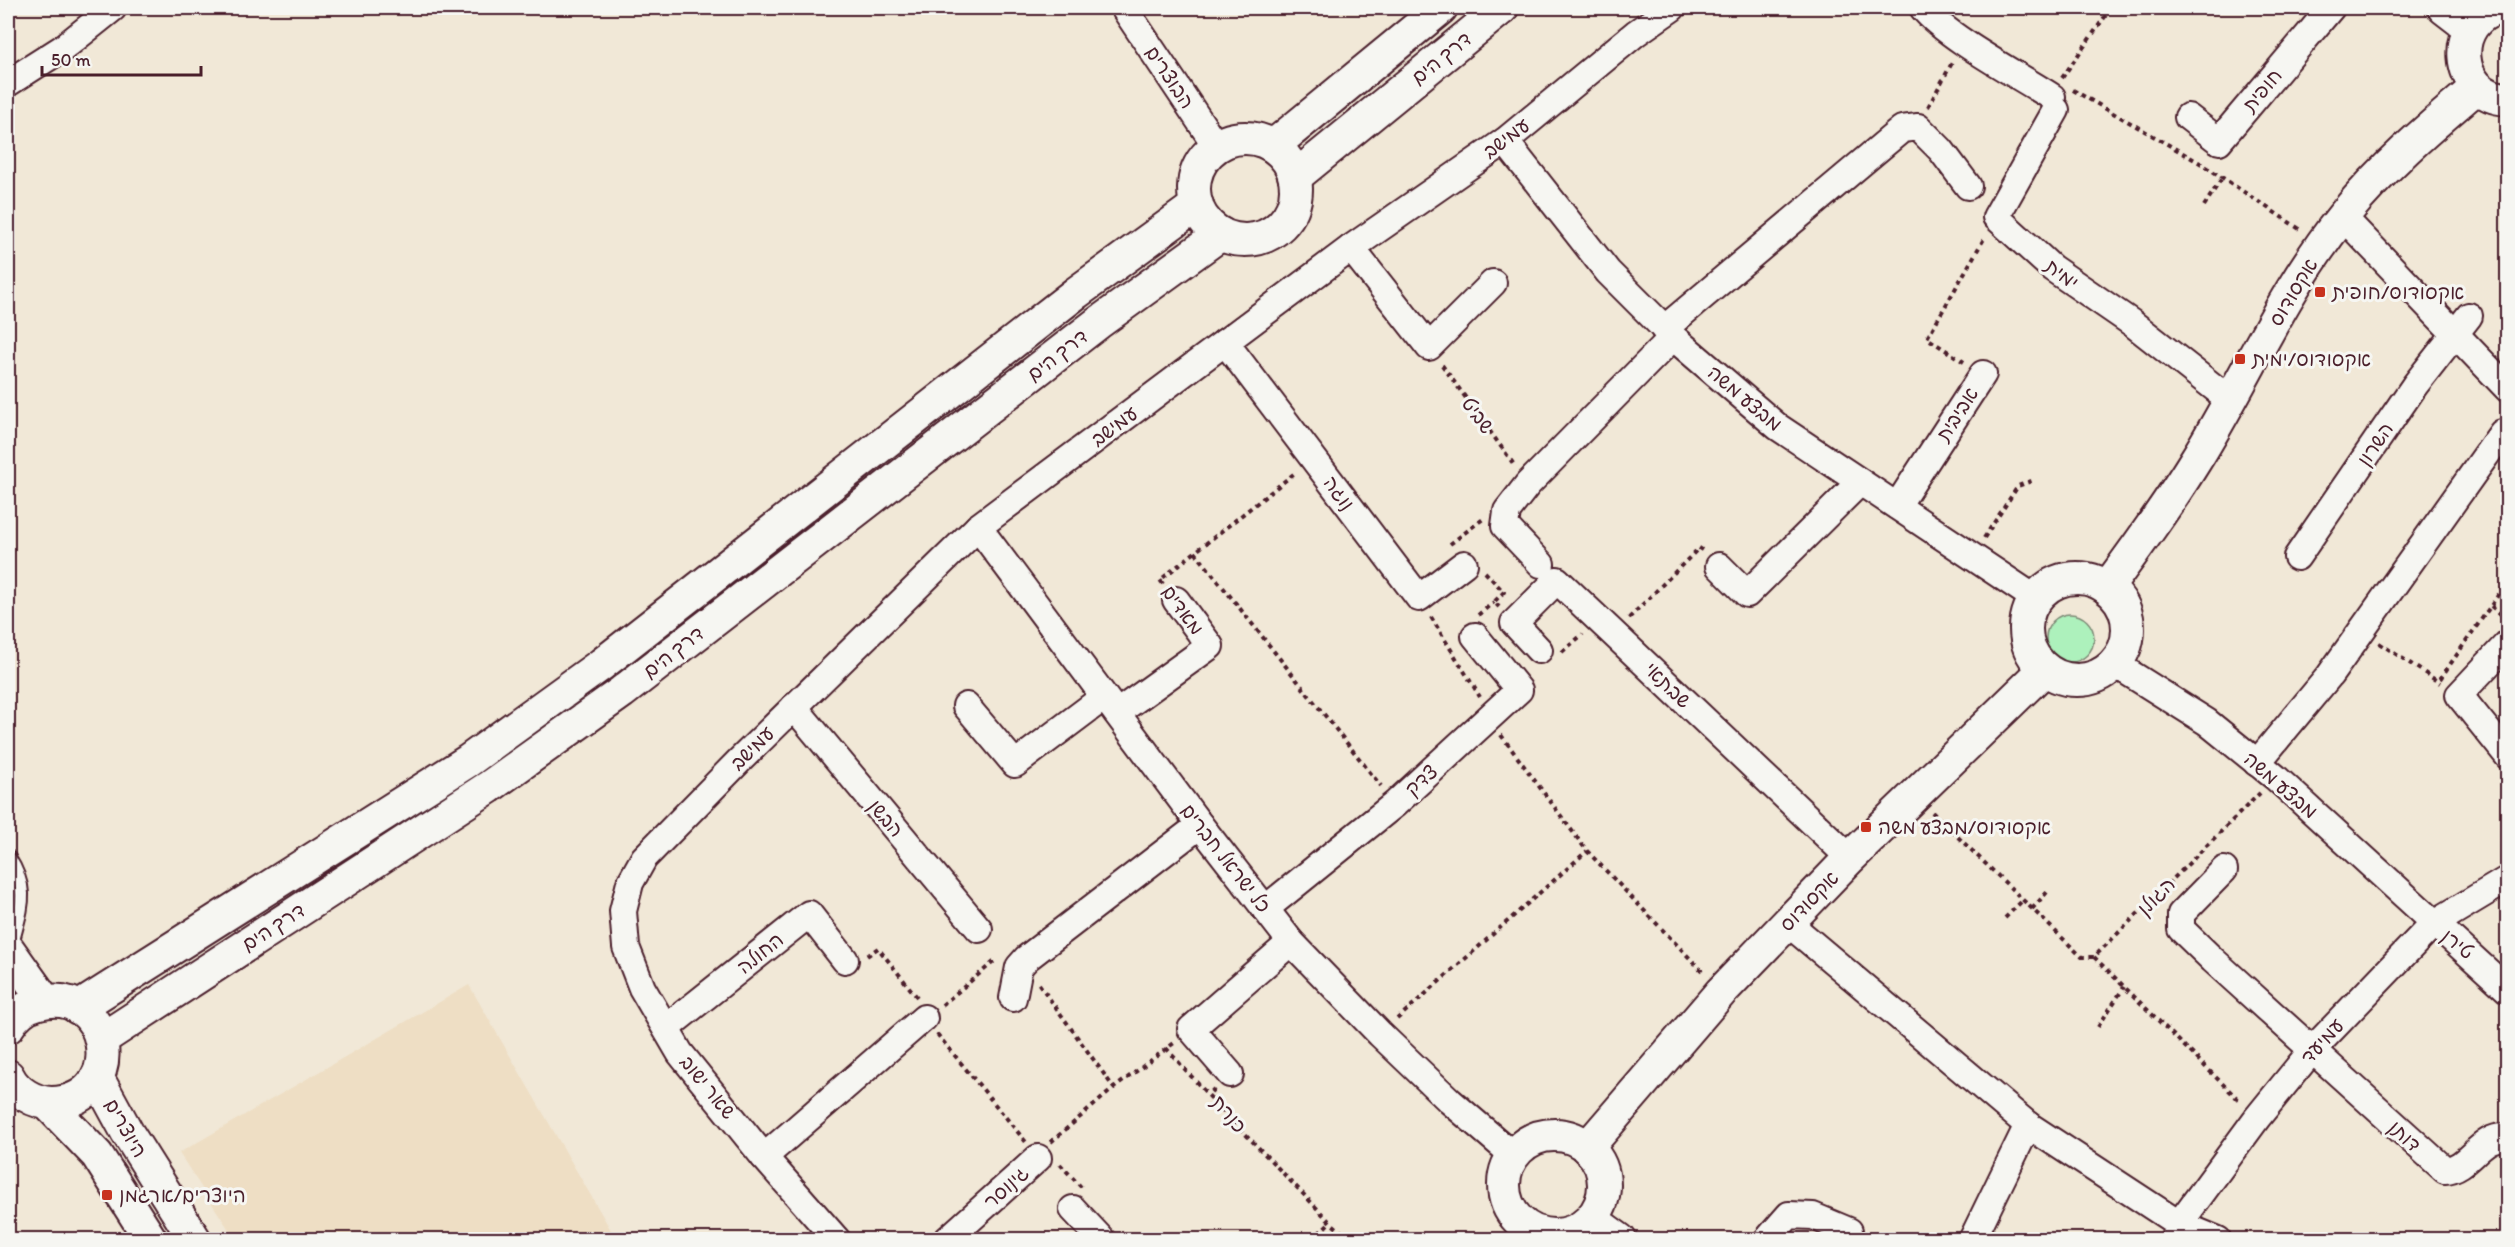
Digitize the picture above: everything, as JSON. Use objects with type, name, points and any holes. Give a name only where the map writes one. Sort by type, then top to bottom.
[{"type":"street","points":[[8,82],[63,48],[113,8]]},
{"type":"street","name":"הבוצרים","points":[[1124,8],[1217,147]]},
{"type":"street","name":"דרך הים","points":[[1273,146],[1441,8]]},
{"type":"street","name":"דרך הים","points":[[1295,177],[1502,8]]},
{"type":"street","name":"עמישב","points":[[623,911],[630,883],[644,858],[978,527],[1352,248],[1505,141],[1636,33],[1672,8]]},
{"type":"street","points":[[1923,8],[1930,17],[1964,40],[2059,94],[1996,217]]},
{"type":"street","name":"חופית","points":[[2188,117],[2218,141],[2331,8]]},
{"type":"street","points":[[2444,8],[2470,28]]},
{"type":"street","points":[[2501,8],[2479,17],[2470,28],[2464,43],[2463,59],[2468,74],[2478,87],[2490,96],[2508,99]]},
{"type":"street","name":"אקסודוס","points":[[2107,588],[2196,460],[2322,245],[2343,217],[2421,135],[2478,87]]},
{"type":"street","points":[[1541,564],[1505,526],[1507,511],[1528,484],[1669,333],[1902,129],[1918,126],[1941,150],[1968,186]]},
{"type":"street","points":[[1239,138],[1255,138],[1273,146],[1288,161],[1295,177],[1296,194],[1291,211],[1277,229],[1261,238],[1243,240],[1221,234],[1204,219],[1197,205],[1194,193],[1197,171],[1206,156],[1217,147],[1239,138]]},
{"type":"street","name":"מבצע משה","points":[[1505,141],[1608,272],[1669,333],[1778,427],[2036,598]]},
{"type":"street","name":"דרך הים","points":[[78,1008],[468,761],[602,664],[1076,293],[1197,205]]},
{"type":"street","name":"ימית","points":[[1996,217],[2052,268],[2132,322],[2230,400]]},
{"type":"street","points":[[2343,217],[2462,325],[2508,389]]},
{"type":"street","name":"דרך הים","points":[[102,1039],[489,788],[622,692],[1098,323],[1221,234]]},
{"type":"street","points":[[1352,248],[1429,347],[1493,283]]},
{"type":"street","name":"השרון","points":[[2297,557],[2415,385],[2462,325]]},
{"type":"street","name":"נוגה","points":[[1225,342],[1419,598]]},
{"type":"street","name":"אביבית","points":[[1897,506],[1983,374]]},
{"type":"street","points":[[2266,770],[2330,675],[2502,433]]},
{"type":"street","points":[[1719,566],[1747,594],[1860,482]]},
{"type":"street","name":"כל ישראל חברים","points":[[978,527],[1200,825],[1291,942],[1380,1034],[1450,1101],[1513,1155]]},
{"type":"street","points":[[1419,598],[1464,564]]},
{"type":"street","points":[[2083,578],[2107,588],[2121,604],[2128,624],[2128,639],[2115,664],[2096,676],[2073,680],[2045,669],[2035,657],[2027,635],[2029,612],[2036,598],[2045,589],[2069,579],[2083,578]]},
{"type":"street","name":"שבתאי","points":[[1514,623],[1557,579],[1850,858]]},
{"type":"street","name":"מאדים","points":[[1110,705],[1210,646],[1176,600]]},
{"type":"street","points":[[1514,623],[1539,650]]},
{"type":"street","name":"צדק","points":[[1265,909],[1395,804],[1519,690],[1475,636]]},
{"type":"street","points":[[2508,643],[2448,688],[2508,756]]},
{"type":"street","name":"מבצע משה","points":[[2115,664],[2207,722],[2266,770],[2433,924]]},
{"type":"street","name":"אקסודוס","points":[[1587,1148],[1720,992],[1850,858],[2045,669]]},
{"type":"street","points":[[966,706],[1015,764],[1110,705]]},
{"type":"street","name":"הבשן","points":[[794,707],[979,929]]},
{"type":"street","points":[[1012,998],[1019,967],[1027,958],[1200,825]]},
{"type":"street","name":"הגולן","points":[[2224,870],[2181,914],[2181,929],[2313,1049]]},
{"type":"street","name":"עמיעד","points":[[2176,1232],[2257,1118],[2313,1049],[2433,924],[2508,879]]},
{"type":"street","name":"שאר ישוב","points":[[623,911],[626,947],[642,988],[680,1053],[764,1156],[837,1239]]},
{"type":"street","name":"החולה","points":[[666,1028],[809,914],[845,960]]},
{"type":"street","points":[[1788,923],[2028,1125],[2176,1232],[2218,1239]]},
{"type":"street","name":"טירן","points":[[2433,924],[2480,962],[2508,990]]},
{"type":"street","points":[[1191,1029],[1291,942]]},
{"type":"street","points":[[9,951],[45,1001]]},
{"type":"street","points":[[9,1021],[21,1011],[45,1001],[57,1001],[78,1008],[89,1016],[102,1039],[102,1065],[98,1077],[74,1099],[47,1103],[31,1099],[11,1088]]},
{"type":"street","points":[[764,1156],[927,1016]]},
{"type":"street","name":"כנרת","points":[[1191,1029],[1230,1074]]},
{"type":"street","name":"דותן","points":[[2313,1049],[2435,1164],[2445,1170],[2454,1170],[2462,1165],[2492,1138],[2508,1138]]},
{"type":"street","name":"היוצרים","points":[[98,1077],[127,1132],[195,1239]]},
{"type":"street","name":"היוצרים","points":[[47,1103],[97,1155],[151,1239]]},
{"type":"street","points":[[1972,1239],[2028,1125]]},
{"type":"street","points":[[1548,1136],[1573,1139],[1587,1148],[1596,1157],[1604,1182],[1601,1202],[1591,1219],[1578,1229],[1563,1234],[1547,1235],[1532,1230],[1510,1230],[1504,1182],[1513,1155],[1525,1144],[1548,1136]]},
{"type":"street","name":"גינוסר","points":[[947,1239],[1042,1153]]},
{"type":"street","points":[[1073,1209],[1102,1239]]},
{"type":"street","points":[[1767,1239],[1789,1215],[1813,1216],[1849,1232]]},
{"type":"street","points":[[1591,1219],[1620,1239]]},
{"type":"lane","points":[[8,856],[22,882],[23,898],[9,951]]},
{"type":"path","points":[[2111,8],[2059,94],[2222,178],[2322,245]]},
{"type":"path","points":[[1918,126],[1964,40]]},
{"type":"path","points":[[2204,206],[2222,178]]},
{"type":"path","name":"אביבית","points":[[1983,374],[1927,338],[1996,217]]},
{"type":"path","name":"שביט","points":[[1429,347],[1528,484]]},
{"type":"path","name":"מאדים","points":[[1176,600],[1160,580],[1314,459]]},
{"type":"path","points":[[1973,556],[2018,486],[2034,480]]},
{"type":"path","points":[[1441,550],[1496,509],[1507,511]]},
{"type":"path","points":[[1614,633],[1699,548],[1719,566]]},
{"type":"path","points":[[1195,552],[1395,804]]},
{"type":"path","points":[[1464,564],[1472,557],[1504,592],[1494,602],[1514,623]]},
{"type":"path","points":[[2361,631],[2448,688],[2491,606],[2508,581]]},
{"type":"path","points":[[1419,598],[1492,716],[1498,731],[1587,851],[1720,992]]},
{"type":"path","points":[[2491,606],[2508,620]]},
{"type":"path","name":"הגולן","points":[[2094,957],[2266,770]]},
{"type":"path","points":[[1915,794],[2022,901],[2082,957],[2094,957],[2257,1118]]},
{"type":"path","points":[[1380,1034],[1587,851]]},
{"type":"path","points":[[2032,909],[2049,890]]},
{"type":"path","points":[[2005,918],[2022,901]]},
{"type":"path","points":[[927,1016],[1002,956],[979,929]]},
{"type":"path","points":[[845,960],[851,969],[878,948],[927,1016],[1042,1153],[1087,1194],[1073,1209]]},
{"type":"path","points":[[1036,980],[1114,1088]]},
{"type":"path","points":[[2098,1027],[2124,987]]},
{"type":"path","points":[[1042,1153],[1114,1088],[1191,1029]]},
{"type":"path","points":[[1166,1048],[1208,1095]]},
{"type":"path","name":"כנרת","points":[[1230,1074],[1208,1095],[1330,1222],[1351,1239]]},
{"type":"path","points":[[1312,1239],[1330,1222]]},
{"type":"shaded area","points":[[469,985],[616,1239],[235,1239],[179,1153]]},
{"type":"green space","points":[[2070,614],[2087,621],[2094,638],[2087,655],[2070,662],[2053,655],[2046,638],[2053,621]]},
{"type":"place","name":"אקסודוס/חופית","points":[[2320,292]]},
{"type":"place","name":"אקסודוס/ימית","points":[[2240,359]]},
{"type":"place","name":"אקסודוס/מבצע משה","points":[[1866,827]]},
{"type":"place","name":"היוצרים/ארגמן","points":[[107,1195]]}]
